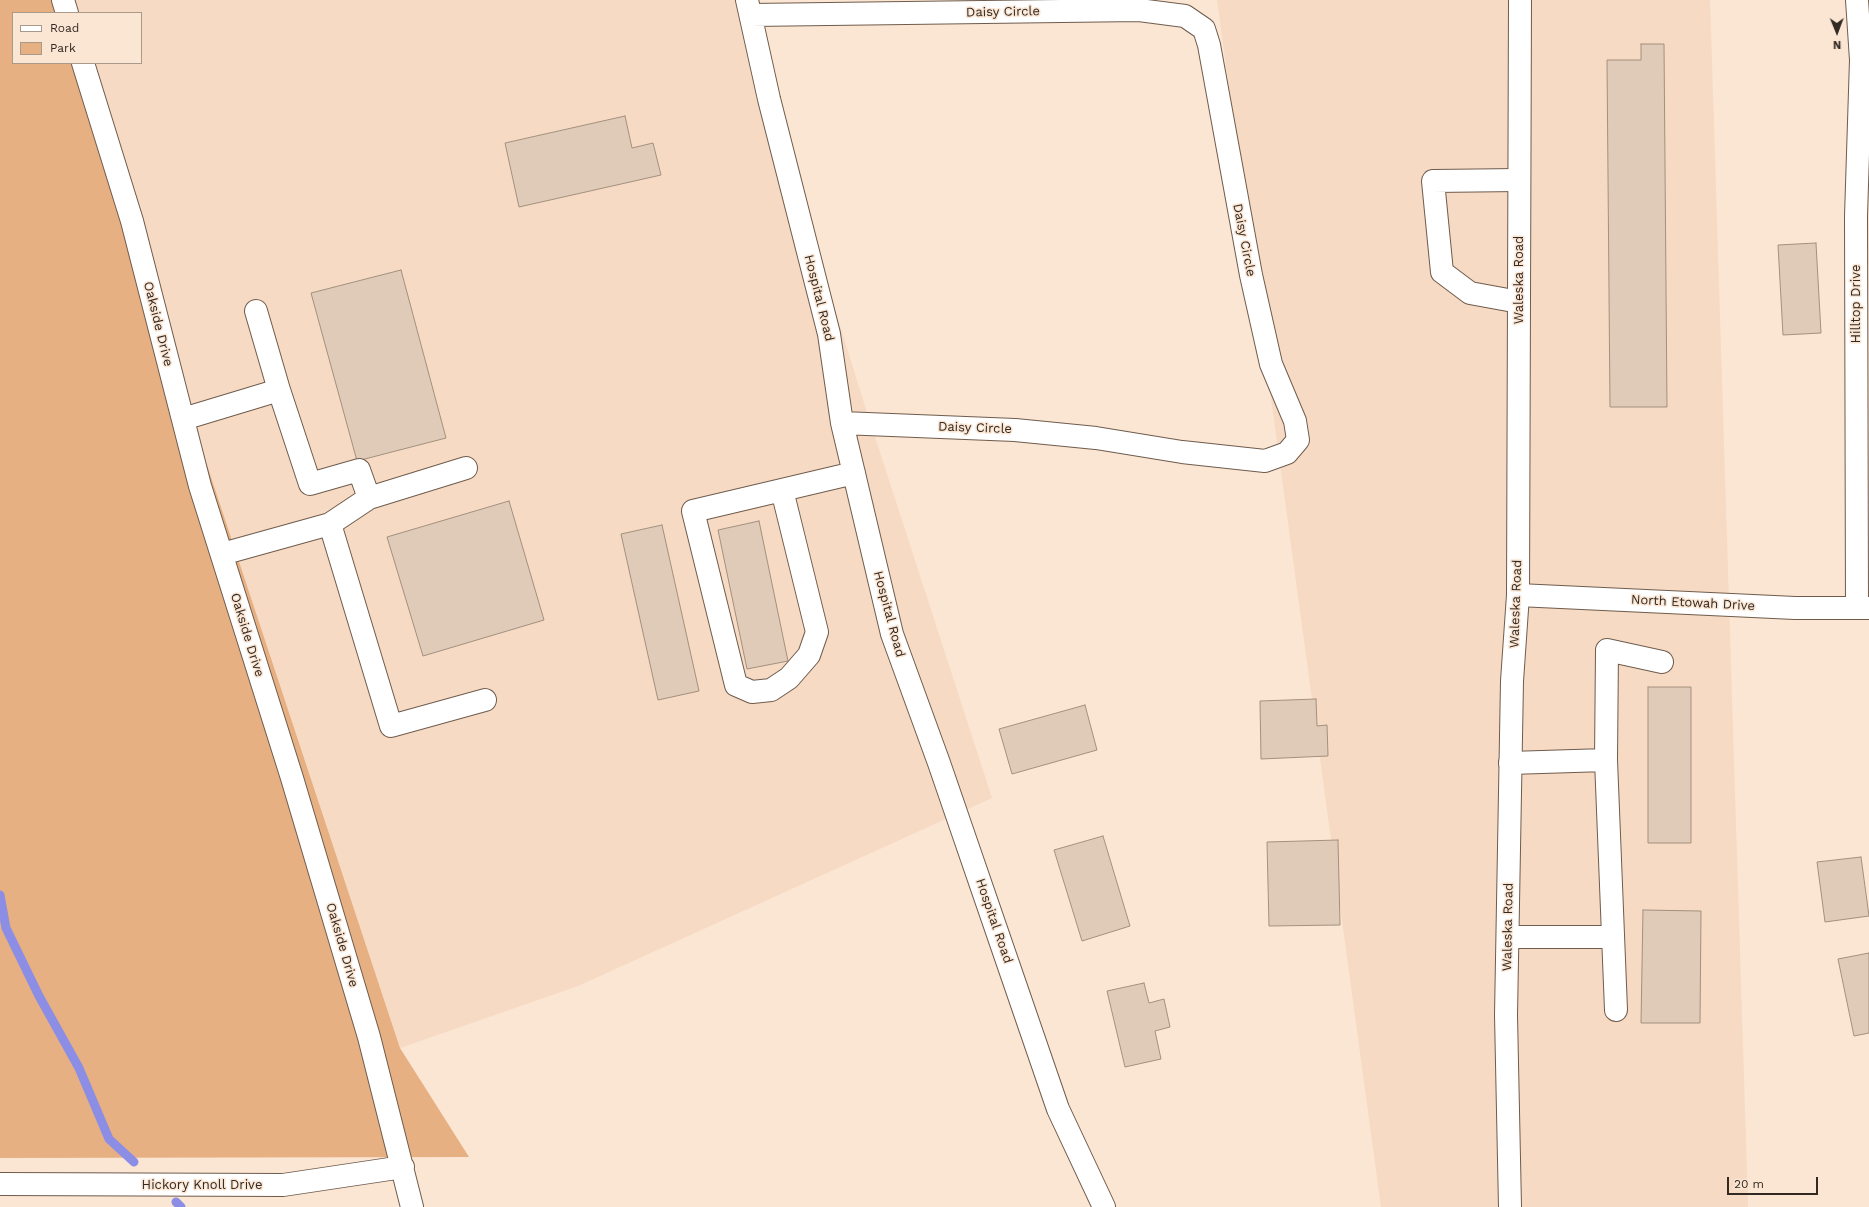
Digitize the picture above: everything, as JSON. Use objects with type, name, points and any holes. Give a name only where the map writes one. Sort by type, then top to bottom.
[{"type":"street","points":[[63,0],[67,12]]},
{"type":"street","name":"Waleska Road","points":[[1510,1207],[1506,1016],[1512,681],[1518,595],[1520,0]]},
{"type":"street","name":"Hilltop Drive","points":[[1857,0],[1861,60],[1856,216],[1863,608]]},
{"type":"street","name":"Daisy Circle","points":[[749,8],[1139,10],[1185,16],[1204,29],[1209,45],[1250,275],[1271,364],[1295,421],[1298,440],[1287,453],[1265,461],[1182,452],[1096,438],[1015,430],[842,423]]},
{"type":"street","name":"Hospital Road","points":[[749,8],[769,99],[830,334],[842,423],[892,634],[940,763],[1058,1110],[1104,1207]]},
{"type":"street","name":"Oakside Drive","points":[[83,64],[132,221],[200,486],[292,778],[355,991],[403,1167],[412,1207]]},
{"type":"street","points":[[1519,180],[1432,181],[1442,272],[1470,293],[1519,302]]},
{"type":"street","points":[[256,311],[279,390],[310,484],[359,470],[369,498]]},
{"type":"street","points":[[183,420],[279,390]]},
{"type":"street","points":[[222,554],[330,524],[369,498],[466,468]]},
{"type":"street","points":[[782,490],[817,632],[809,655],[789,678],[771,690],[752,692],[736,685],[693,511],[854,473]]},
{"type":"street","points":[[330,524],[391,726],[485,700]]},
{"type":"street","name":"North Etowah Drive","points":[[1518,595],[1795,608],[1863,608]]},
{"type":"street","points":[[1616,1010],[1606,760],[1607,650],[1662,662]]},
{"type":"street","points":[[1510,762],[1606,760]]},
{"type":"street","points":[[1508,937],[1613,937]]},
{"type":"street","name":"Hickory Knoll Drive","points":[[0,1184],[283,1186],[403,1167]]},
{"type":"shaded area","points":[[53,0],[739,0],[864,403],[992,798],[578,986],[400,1048],[74,64],[142,64],[142,12],[57,12]]},
{"type":"shaded area","points":[[1217,0],[1710,0],[1748,1207],[1381,1207]]},
{"type":"green space","points":[[0,0],[53,0],[57,12],[12,12],[12,64],[74,64],[400,1048],[469,1157],[0,1158]]},
{"type":"building","points":[[1641,44],[1664,44],[1667,407],[1610,407],[1607,60],[1641,60]]},
{"type":"building","points":[[625,116],[632,148],[653,143],[661,175],[519,207],[505,143]]},
{"type":"building","points":[[1816,243],[1821,333],[1783,335],[1778,245]]},
{"type":"building","points":[[401,270],[446,438],[357,461],[311,293]]},
{"type":"building","points":[[509,501],[544,620],[423,656],[387,537]]},
{"type":"building","points":[[759,521],[788,661],[747,669],[718,530]]},
{"type":"building","points":[[662,525],[699,691],[658,700],[621,534]]},
{"type":"building","points":[[1648,687],[1691,687],[1691,843],[1648,843]]},
{"type":"building","points":[[1316,699],[1317,726],[1327,725],[1328,756],[1261,759],[1260,701]]},
{"type":"building","points":[[1085,705],[1097,750],[1012,774],[999,729]]},
{"type":"building","points":[[1103,836],[1130,926],[1082,941],[1054,850]]},
{"type":"building","points":[[1338,840],[1340,925],[1269,926],[1267,842]]},
{"type":"building","points":[[1861,857],[1869,916],[1825,922],[1817,862]]},
{"type":"building","points":[[1643,910],[1701,911],[1700,1023],[1641,1023]]},
{"type":"building","points":[[1869,953],[1869,1033],[1854,1036],[1838,959]]},
{"type":"building","points":[[1144,983],[1149,1003],[1164,999],[1170,1027],[1155,1031],[1161,1059],[1125,1067],[1107,991]]},
{"type":"waterway","points":[[0,895],[6,928],[39,996],[79,1068],[109,1139],[134,1162]]},
{"type":"waterway","points":[[176,1202],[181,1207]]}]
